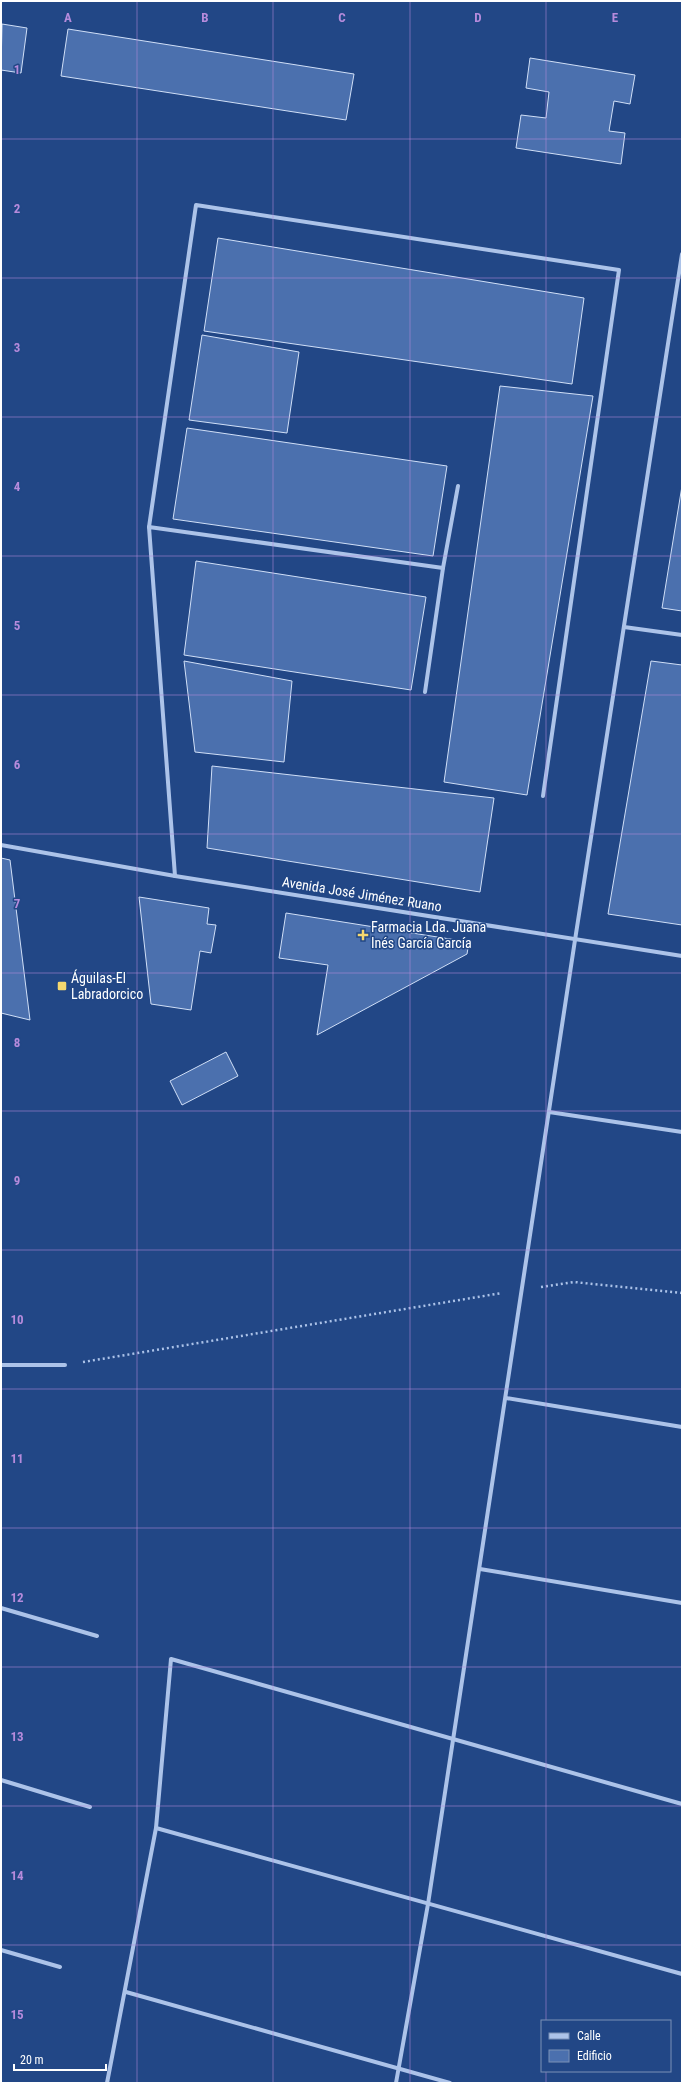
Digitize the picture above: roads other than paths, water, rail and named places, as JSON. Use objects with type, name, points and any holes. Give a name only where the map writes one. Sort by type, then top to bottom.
[{"type":"street","points":[[175,876],[149,527],[196,205],[619,270],[543,796]]},
{"type":"street","points":[[396,2083],[428,1904],[454,1739],[575,940],[682,254]]},
{"type":"street","points":[[425,692],[443,568],[458,486]]},
{"type":"street","points":[[149,527],[443,568]]},
{"type":"street","points":[[624,627],[682,635]]},
{"type":"street","name":"Avenida José Jiménez Ruano","points":[[1,845],[175,876],[682,956]]},
{"type":"street","points":[[549,1112],[682,1132]]},
{"type":"street","points":[[1,1365],[65,1365]]},
{"type":"street","points":[[506,1398],[682,1427]]},
{"type":"street","points":[[480,1570],[682,1602]]},
{"type":"street","points":[[1,1608],[98,1636]]},
{"type":"street","points":[[107,2083],[126,1992],[156,1828],[171,1659],[682,1804]]},
{"type":"street","points":[[1,1780],[90,1807]]},
{"type":"street","points":[[156,1828],[682,1974]]},
{"type":"street","points":[[1,1950],[60,1967]]},
{"type":"street","points":[[126,1992],[450,2083]]},
{"type":"place","name":"Farmacia Lda. Juana Inés García García","points":[[363,935]]},
{"type":"place","name":"Águilas-El Labradorcico","points":[[62,986]]}]
